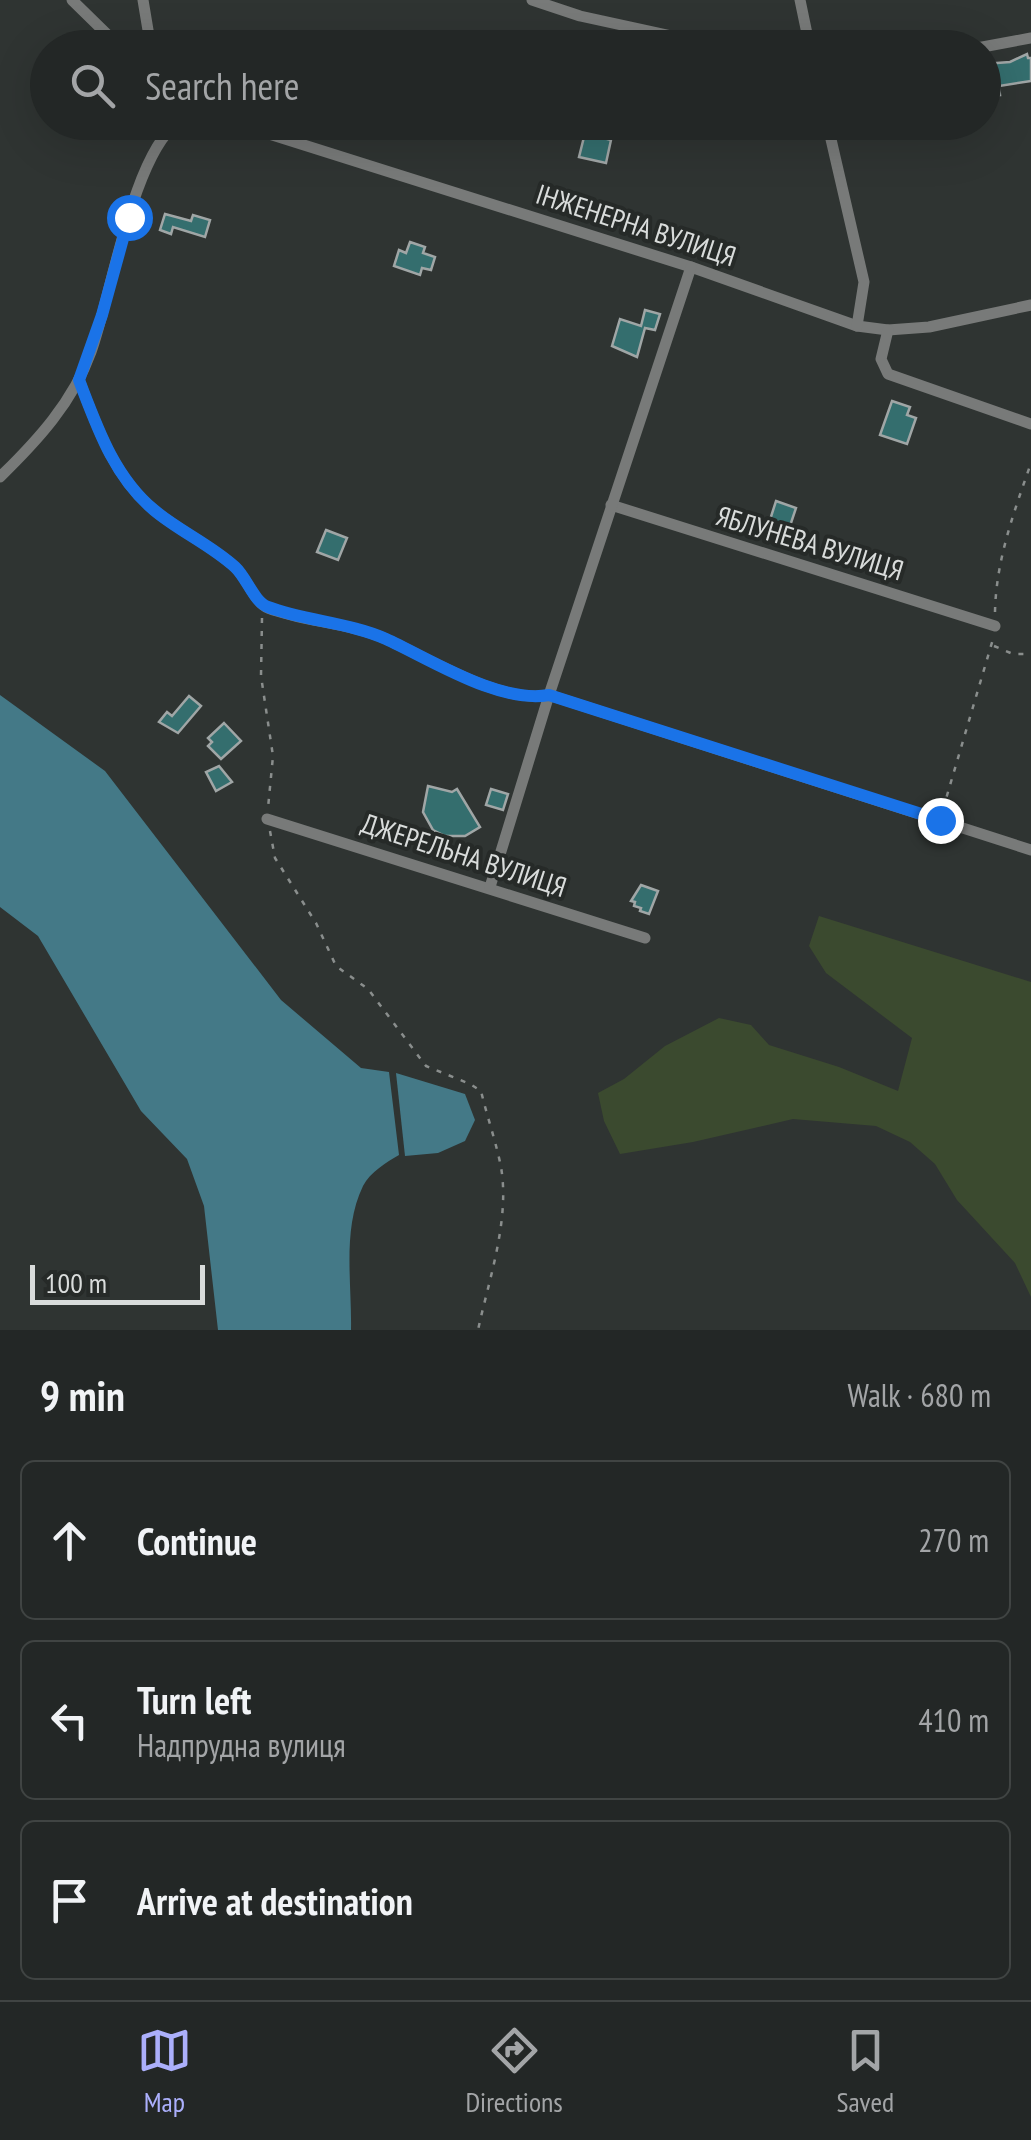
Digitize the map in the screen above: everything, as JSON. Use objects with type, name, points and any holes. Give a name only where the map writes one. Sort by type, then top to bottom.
[{"type":"street","points":[[72,0],[103,30]]},
{"type":"street","points":[[143,0],[148,30]]},
{"type":"street","points":[[532,0],[580,16],[644,30]]},
{"type":"street","points":[[800,0],[806,30]]},
{"type":"street","points":[[1001,44],[1031,38]]},
{"type":"street","points":[[0,477],[40,435],[79,380],[129,217],[162,140]]},
{"type":"street","name":"ІНЖЕНЕРНА ВУЛИЦЯ","points":[[288,140],[691,267],[857,326],[888,330],[930,327],[1031,305]]},
{"type":"street","points":[[831,140],[864,282],[857,326]]},
{"type":"street","points":[[490,887],[549,695],[691,267]]},
{"type":"street","points":[[888,330],[881,359],[888,374],[1031,424]]},
{"type":"street","points":[[79,380],[106,448],[128,483],[155,512],[234,567],[263,606],[382,636],[446,669],[499,688],[536,697],[549,695],[1031,850]]},
{"type":"street","name":"ЯБЛУНЕВА ВУЛИЦЯ","points":[[611,505],[995,626]]},
{"type":"street","name":"ДЖЕРЕЛЬНА ВУЛИЦЯ","points":[[268,819],[644,938]]},
{"type":"path","points":[[940,820],[993,645],[995,587],[1010,524],[1031,463]]},
{"type":"path","points":[[263,606],[261,676],[273,756],[268,819],[275,858],[316,923],[331,960],[368,989],[426,1066],[481,1092],[501,1168],[503,1193],[478,1330]]},
{"type":"path","points":[[993,645],[1012,654],[1031,654]]},
{"type":"green space","points":[[819,916],[1031,982],[1031,1297],[1015,1263],[957,1200],[935,1164],[910,1142],[876,1126],[793,1119],[620,1154],[604,1121],[598,1093],[624,1079],[665,1046],[719,1018],[751,1025],[769,1045],[898,1091],[912,1038],[826,973],[809,946]]},
{"type":"water","points":[[0,695],[105,771],[281,1000],[361,1068],[389,1072],[399,1155],[370,1176],[356,1203],[350,1238],[351,1330],[218,1330],[204,1206],[187,1159],[141,1111],[38,936],[0,907]]},
{"type":"water","points":[[396,1073],[465,1094],[475,1120],[465,1141],[438,1153],[405,1156]]},
{"type":"building","points":[[1027,54],[1031,58],[1031,81],[1001,86],[1001,63]]},
{"type":"building","points":[[583,140],[611,140],[606,163],[579,157]]},
{"type":"building","points":[[165,214],[191,221],[193,215],[210,220],[205,237],[173,227],[171,234],[160,230]]},
{"type":"building","points":[[410,242],[425,247],[423,253],[435,257],[431,270],[422,268],[420,275],[394,266],[399,250],[406,253]]},
{"type":"building","points":[[645,310],[660,314],[655,330],[645,328],[637,357],[612,346],[620,319],[641,326]]},
{"type":"building","points":[[892,401],[910,407],[907,415],[916,418],[907,444],[880,435]]},
{"type":"building","points":[[776,501],[796,508],[789,529],[769,523]]},
{"type":"building","points":[[326,530],[347,538],[338,560],[317,552]]},
{"type":"building","points":[[189,696],[201,706],[178,733],[159,722],[167,712],[172,716]]},
{"type":"building","points":[[224,723],[241,741],[221,759],[208,746],[212,742],[208,738]]},
{"type":"building","points":[[219,766],[232,782],[216,791],[206,772]]},
{"type":"building","points":[[428,786],[452,792],[457,789],[480,827],[465,836],[445,836],[433,830],[423,812]]},
{"type":"building","points":[[491,789],[508,794],[503,810],[486,805]]},
{"type":"building","points":[[641,885],[658,891],[649,914],[631,901]]},
{"type":"route","points":[[129,217],[91,352],[79,380],[106,448],[128,483],[155,512],[234,567],[263,606],[382,636],[446,669],[499,688],[536,697],[549,695],[940,820]]}]
